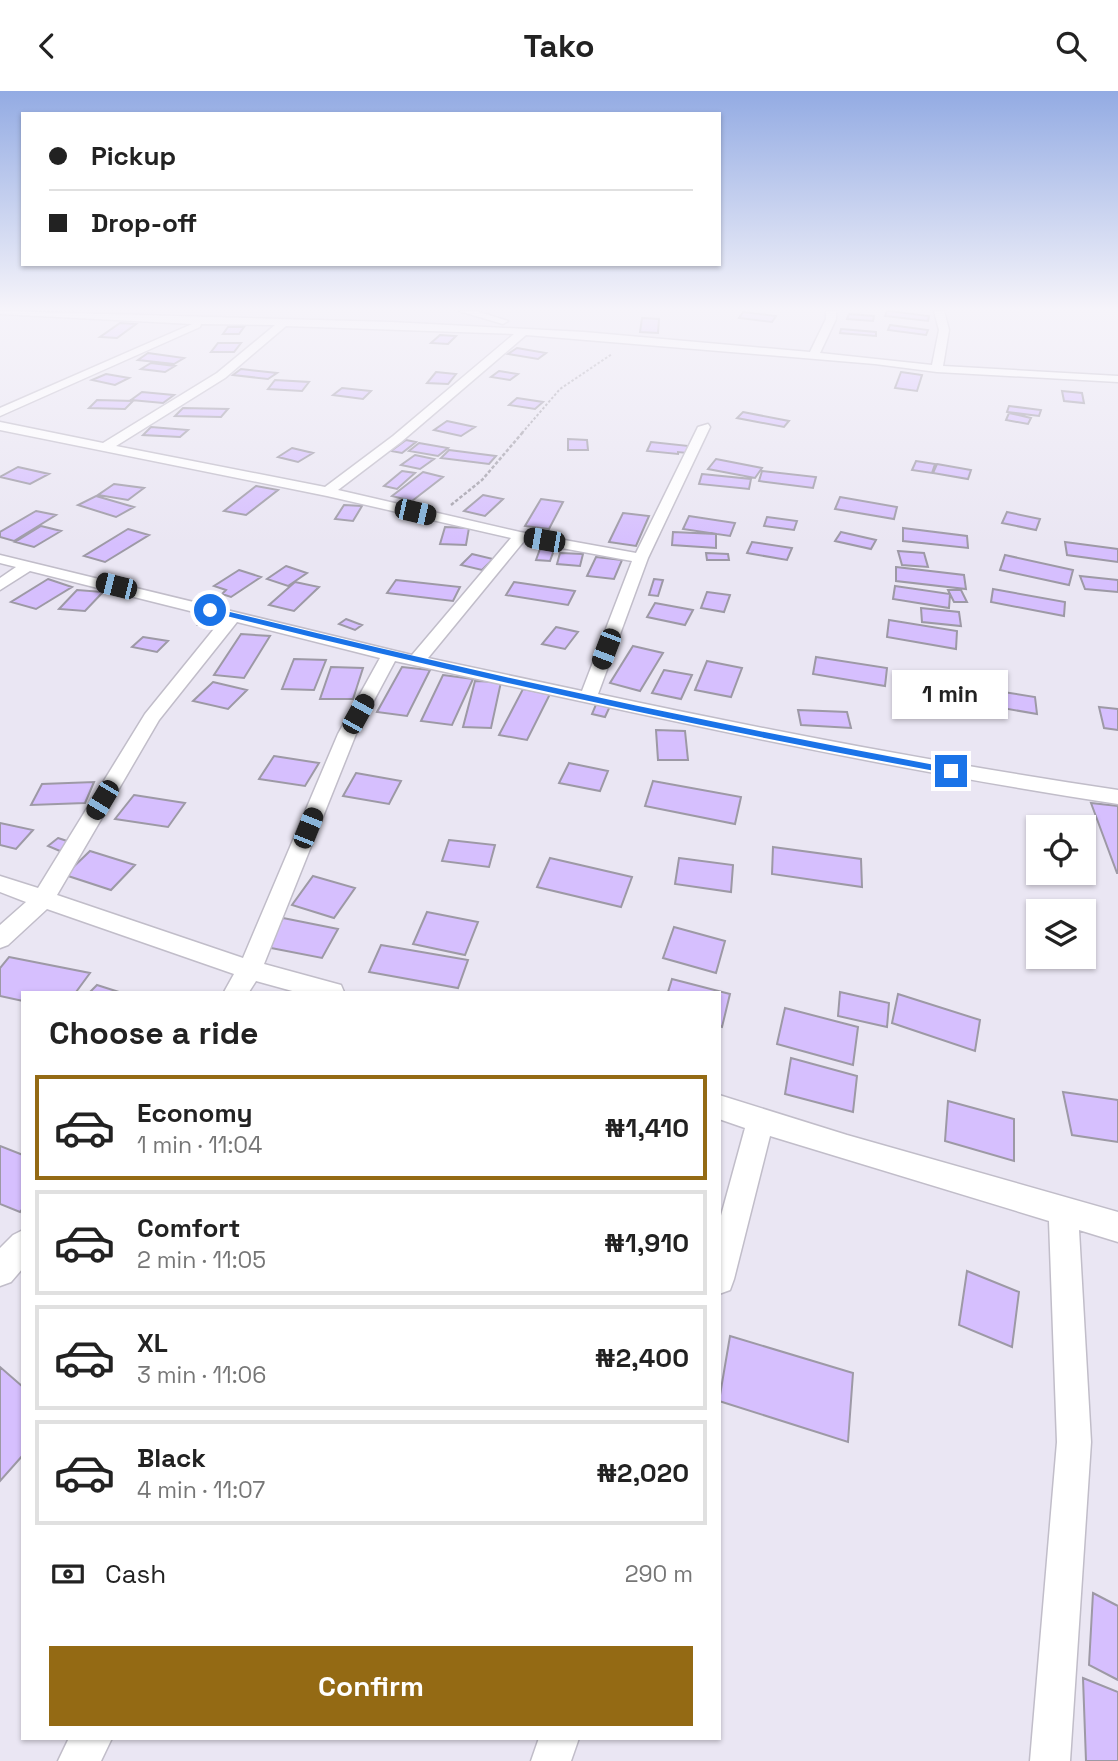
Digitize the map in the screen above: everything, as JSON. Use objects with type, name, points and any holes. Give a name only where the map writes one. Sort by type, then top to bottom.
[{"type":"street","points":[[0,412],[52,389]]},
{"type":"street","points":[[105,447],[202,389]]},
{"type":"street","points":[[327,492],[397,439],[456,389]]},
{"type":"street","points":[[0,426],[327,492],[520,536],[641,558]]},
{"type":"street","points":[[588,697],[641,558],[704,427]]},
{"type":"street","points":[[417,660],[520,536]]},
{"type":"street","points":[[0,558],[390,655],[828,749],[978,776],[1118,797]]},
{"type":"street","points":[[0,585],[29,565]]},
{"type":"street","points":[[0,939],[43,898],[151,718],[233,616]]},
{"type":"street","points":[[237,991],[250,970],[347,734],[390,655]]},
{"type":"street","points":[[0,884],[250,970],[328,991]]},
{"type":"street","points":[[721,1108],[847,1148],[1118,1227]]},
{"type":"street","points":[[721,1271],[761,1119]]},
{"type":"street","points":[[1050,1761],[1073,1442],[1063,1210]]},
{"type":"street","points":[[0,1271],[21,1247]]},
{"type":"street","points":[[78,1761],[91,1740]]},
{"type":"street","points":[[551,1761],[558,1740]]},
{"type":"path","points":[[437,517],[482,480],[560,389]]},
{"type":"building","points":[[268,389],[304,389],[302,391]]},
{"type":"building","points":[[341,389],[371,391],[363,399],[333,395]]},
{"type":"building","points":[[1062,391],[1082,393],[1084,403],[1064,401]]},
{"type":"building","points":[[142,392],[174,395],[163,403],[131,400]]},
{"type":"building","points":[[517,398],[543,402],[535,409],[509,405]]},
{"type":"building","points":[[97,400],[133,401],[125,409],[89,408]]},
{"type":"building","points":[[1009,406],[1041,410],[1039,416],[1007,412]]},
{"type":"building","points":[[183,408],[228,409],[221,417],[175,416]]},
{"type":"building","points":[[743,412],[789,421],[784,427],[737,418]]},
{"type":"building","points":[[1009,413],[1031,418],[1028,424],[1006,420]]},
{"type":"building","points":[[447,421],[475,427],[461,436],[434,430]]},
{"type":"building","points":[[151,427],[188,430],[180,437],[143,435]]},
{"type":"building","points":[[568,439],[587,440],[588,450],[568,450]]},
{"type":"building","points":[[406,440],[416,442],[402,453],[391,451]]},
{"type":"building","points":[[651,442],[689,446],[687,453],[647,451]]},
{"type":"building","points":[[419,443],[448,448],[438,456],[409,451]]},
{"type":"building","points":[[292,448],[313,453],[298,462],[278,457]]},
{"type":"building","points":[[449,450],[496,456],[489,464],[441,458]]},
{"type":"building","points":[[415,455],[434,459],[420,469],[401,465]]},
{"type":"building","points":[[716,459],[762,468],[755,478],[708,469]]},
{"type":"building","points":[[916,461],[935,464],[932,473],[912,470]]},
{"type":"building","points":[[937,464],[971,470],[968,479],[933,473]]},
{"type":"building","points":[[18,467],[49,474],[30,484],[0,477]]},
{"type":"building","points":[[402,471],[415,473],[397,489],[384,486]]},
{"type":"building","points":[[762,471],[816,477],[813,488],[759,481]]},
{"type":"building","points":[[423,472],[443,477],[412,501],[392,496]]},
{"type":"building","points":[[702,474],[751,479],[749,489],[699,484]]},
{"type":"building","points":[[114,484],[144,488],[128,500],[98,495]]},
{"type":"building","points":[[256,486],[278,490],[246,515],[224,511]]},
{"type":"building","points":[[483,495],[503,499],[485,516],[464,511]]},
{"type":"building","points":[[96,496],[134,507],[116,517],[78,505]]},
{"type":"building","points":[[840,497],[897,507],[894,519],[835,509]]},
{"type":"building","points":[[541,499],[563,502],[549,529],[525,526]]},
{"type":"building","points":[[344,505],[362,506],[353,521],[335,519]]},
{"type":"building","points":[[36,511],[56,515],[14,541],[0,537],[0,532]]},
{"type":"building","points":[[1007,512],[1040,519],[1036,530],[1002,523]]},
{"type":"building","points":[[623,513],[649,516],[636,546],[609,542]]},
{"type":"building","points":[[689,516],[735,523],[730,536],[683,529]]},
{"type":"building","points":[[767,517],[797,521],[794,530],[764,526]]},
{"type":"building","points":[[41,526],[61,531],[34,547],[15,542]]},
{"type":"building","points":[[445,527],[469,528],[466,545],[440,544]]},
{"type":"building","points":[[903,528],[967,536],[968,548],[903,541]]},
{"type":"building","points":[[128,529],[149,535],[105,562],[84,556]]},
{"type":"building","points":[[673,532],[716,534],[716,548],[672,545]]},
{"type":"building","points":[[841,532],[876,540],[871,549],[835,541]]},
{"type":"building","points":[[752,542],[792,548],[787,560],[747,553]]},
{"type":"building","points":[[1065,542],[1118,549],[1118,562],[1067,555]]},
{"type":"building","points":[[540,549],[554,550],[550,561],[536,560]]},
{"type":"building","points":[[898,551],[924,553],[928,567],[902,565]]},
{"type":"building","points":[[560,553],[583,554],[580,566],[557,564]]},
{"type":"building","points":[[706,553],[728,554],[729,560],[707,560]]},
{"type":"building","points":[[472,554],[493,559],[482,570],[461,565]]},
{"type":"building","points":[[1005,555],[1073,570],[1069,585],[1000,570]]},
{"type":"building","points":[[596,557],[622,560],[614,579],[587,576]]},
{"type":"building","points":[[286,566],[307,573],[288,586],[267,579]]},
{"type":"building","points":[[896,567],[964,575],[966,589],[896,581]]},
{"type":"building","points":[[239,570],[261,577],[231,597],[222,594],[226,590],[214,586]]},
{"type":"building","points":[[1080,576],[1118,580],[1118,592],[1085,589]]},
{"type":"building","points":[[48,579],[72,587],[36,609],[11,602]]},
{"type":"building","points":[[654,579],[663,580],[658,596],[649,595]]},
{"type":"building","points":[[396,580],[460,587],[453,601],[387,593]]},
{"type":"building","points":[[295,582],[319,587],[294,611],[269,605]]},
{"type":"building","points":[[514,582],[575,591],[568,605],[506,595]]},
{"type":"building","points":[[895,586],[950,594],[949,608],[893,599]]},
{"type":"building","points":[[993,589],[1065,602],[1064,616],[991,602]]},
{"type":"building","points":[[77,590],[103,592],[85,611],[59,609]]},
{"type":"building","points":[[948,590],[961,590],[967,602],[954,602]]},
{"type":"building","points":[[707,592],[730,595],[724,612],[701,608]]},
{"type":"building","points":[[655,603],[693,610],[685,625],[647,617]]},
{"type":"building","points":[[921,608],[959,612],[961,626],[922,622]]},
{"type":"building","points":[[205,616],[233,618],[225,628],[198,625]]},
{"type":"building","points":[[346,619],[362,625],[355,630],[339,624]]},
{"type":"building","points":[[889,620],[957,631],[956,649],[887,637]]},
{"type":"building","points":[[556,627],[578,632],[565,649],[542,644]]},
{"type":"building","points":[[241,634],[270,636],[244,678],[214,675]]},
{"type":"building","points":[[143,637],[168,641],[157,652],[132,647]]},
{"type":"building","points":[[633,646],[663,653],[640,691],[610,683]]},
{"type":"building","points":[[816,657],[887,668],[885,686],[813,674]]},
{"type":"building","points":[[294,659],[326,660],[314,690],[282,689]]},
{"type":"building","points":[[707,661],[742,668],[731,697],[695,690]]},
{"type":"building","points":[[331,667],[363,668],[353,699],[320,699]]},
{"type":"building","points":[[402,667],[430,670],[407,716],[377,712]]},
{"type":"building","points":[[664,670],[692,675],[681,699],[652,693]]},
{"type":"building","points":[[443,675],[473,679],[452,725],[421,721]]},
{"type":"building","points":[[475,681],[501,682],[491,728],[463,727]]},
{"type":"building","points":[[213,682],[247,690],[228,709],[193,701]]},
{"type":"building","points":[[523,689],[550,694],[527,740],[499,735]]},
{"type":"building","points":[[984,689],[1035,697],[1037,714],[985,705]]},
{"type":"building","points":[[597,702],[611,704],[605,717],[592,714]]},
{"type":"building","points":[[1099,707],[1118,709],[1118,730],[1104,728]]},
{"type":"building","points":[[798,710],[847,712],[851,728],[801,725]]},
{"type":"building","points":[[656,730],[685,731],[688,760],[658,760]]},
{"type":"building","points":[[274,756],[319,763],[305,786],[259,779]]},
{"type":"building","points":[[569,763],[608,771],[600,791],[559,783]]},
{"type":"building","points":[[356,773],[401,781],[389,804],[343,796]]},
{"type":"building","points":[[653,781],[741,797],[735,824],[645,806]]},
{"type":"building","points":[[94,782],[85,803],[31,805],[42,784]]},
{"type":"building","points":[[134,795],[185,803],[168,827],[115,819]]},
{"type":"building","points":[[1091,803],[1118,806],[1118,873],[1117,873]]},
{"type":"building","points":[[0,823],[33,830],[16,849],[0,845]]},
{"type":"building","points":[[58,838],[70,842],[60,851],[48,846]]},
{"type":"building","points":[[449,840],[495,845],[489,867],[442,861]]},
{"type":"building","points":[[773,847],[861,859],[862,887],[772,874]]},
{"type":"building","points":[[90,851],[135,865],[111,890],[65,875]]},
{"type":"building","points":[[550,858],[632,877],[621,907],[537,887]]},
{"type":"building","points":[[679,858],[733,865],[731,892],[675,884]]},
{"type":"building","points":[[313,876],[355,888],[334,918],[292,905]]},
{"type":"building","points":[[427,912],[478,922],[465,955],[413,944]]},
{"type":"building","points":[[283,918],[338,929],[322,958],[266,947]]},
{"type":"building","points":[[674,927],[725,941],[716,973],[663,958]]},
{"type":"building","points":[[381,945],[468,960],[458,988],[369,972]]},
{"type":"building","points":[[9,957],[90,973],[77,991],[21,991],[21,1001],[0,996],[0,968]]},
{"type":"building","points":[[672,979],[718,991],[668,991]]},
{"type":"building","points":[[97,985],[116,991],[91,991]]},
{"type":"building","points":[[721,992],[730,994],[721,1027]]},
{"type":"building","points":[[840,992],[889,1003],[887,1027],[838,1016]]},
{"type":"building","points":[[898,994],[980,1020],[975,1051],[892,1023]]},
{"type":"building","points":[[785,1008],[858,1027],[853,1065],[777,1044]]},
{"type":"building","points":[[791,1058],[857,1076],[853,1112],[785,1094]]},
{"type":"building","points":[[1063,1092],[1118,1100],[1118,1142],[1072,1135]]},
{"type":"building","points":[[948,1101],[1014,1119],[1014,1161],[945,1141]]},
{"type":"building","points":[[0,1146],[21,1154],[21,1211],[0,1204]]},
{"type":"building","points":[[967,1271],[1019,1292],[1012,1347],[959,1325]]},
{"type":"building","points":[[730,1336],[853,1373],[848,1442],[721,1402]]},
{"type":"building","points":[[0,1367],[21,1385],[21,1457],[0,1481]]},
{"type":"building","points":[[1093,1593],[1118,1606],[1118,1680],[1089,1665]]},
{"type":"building","points":[[1083,1678],[1118,1692],[1118,1761],[1086,1761]]},
{"type":"route","points":[[210,610],[390,655],[815,746],[951,771]]}]
